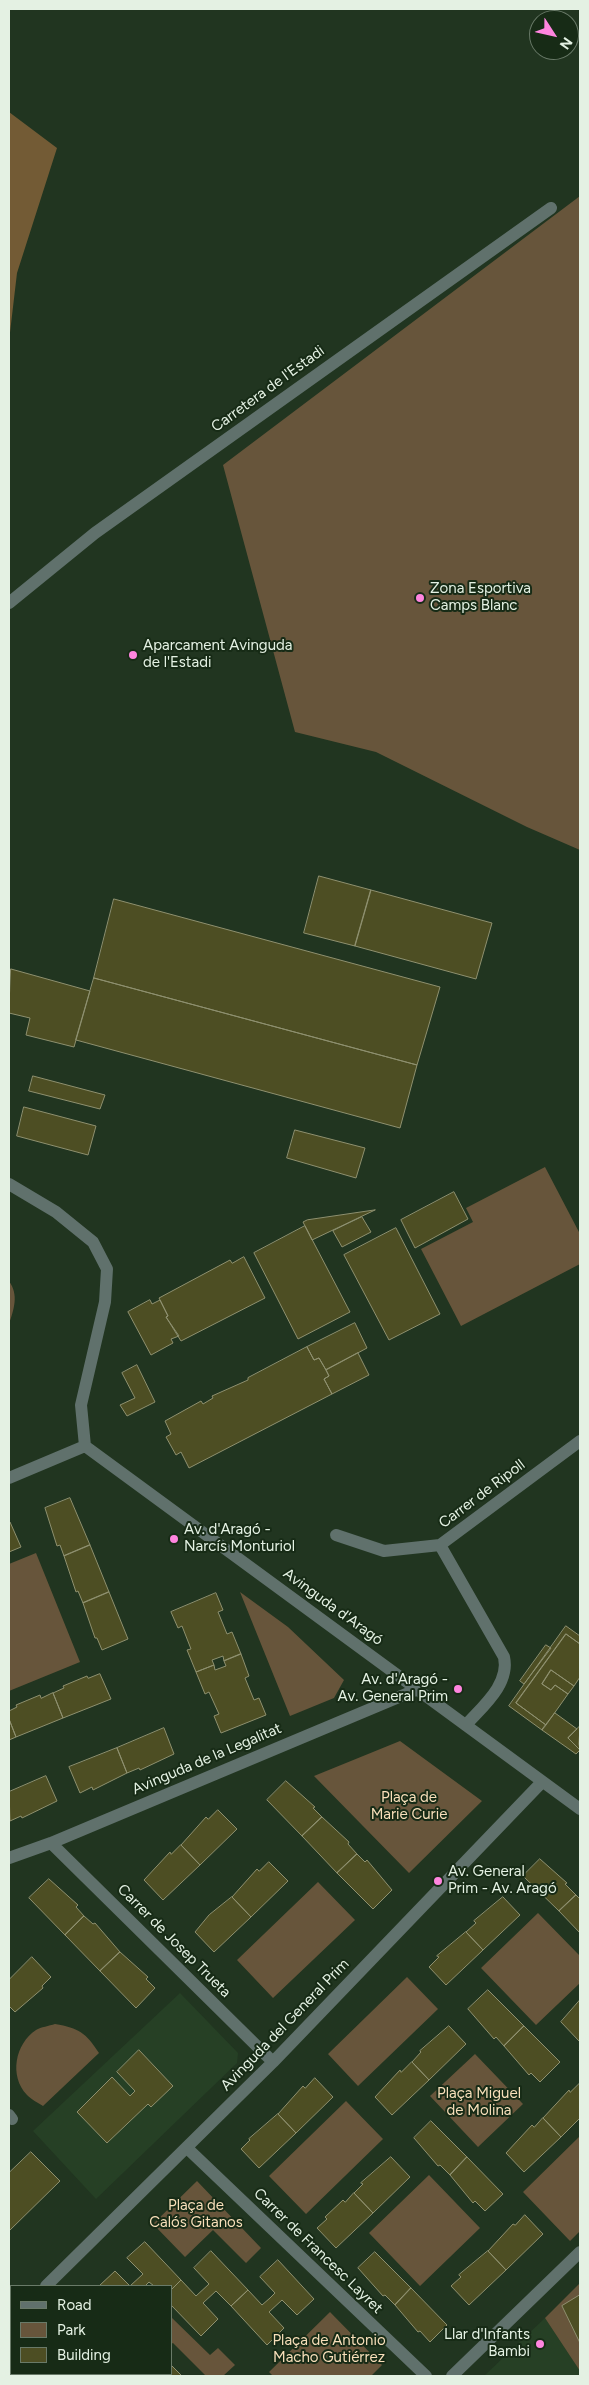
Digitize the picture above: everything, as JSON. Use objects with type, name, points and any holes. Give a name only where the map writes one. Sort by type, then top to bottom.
[{"type":"street","name":"Carretera de l'Estadi","points":[[9,604],[95,533],[550,208]]},
{"type":"street","points":[[9,1184],[56,1212],[92,1242],[107,1269],[105,1302],[81,1406],[85,1446],[9,1478]]},
{"type":"street","name":"Carrer de Ripoll","points":[[336,1535],[384,1551],[440,1546],[580,1441]]},
{"type":"street","name":"Avinguda d'Aragó","points":[[85,1446],[580,1809]]},
{"type":"street","points":[[440,1546],[504,1657],[506,1664],[504,1677],[495,1692],[466,1725]]},
{"type":"street","name":"Avinguda de la Legalitat","points":[[9,1858],[51,1843],[418,1689]]},
{"type":"street","name":"Avinguda del General Prim","points":[[47,2285],[273,2062],[542,1782]]},
{"type":"street","name":"Carrer de Josep Trueta","points":[[51,1843],[273,2062]]},
{"type":"street","name":"Carrer de Francesc Layret","points":[[187,2148],[426,2376]]},
{"type":"street","points":[[452,2376],[580,2252]]},
{"type":"shaded area","points":[[9,112],[57,148],[17,273],[9,341]]},
{"type":"shaded area","points":[[180,1993],[238,2053],[237,2063],[96,2199],[33,2131]]},
{"type":"shaded area","name":"Llar d'Infants Bambi","points":[[545,2318],[580,2371],[580,2376],[484,2376]]},
{"type":"green space","name":"Zona Esportiva Camps Blanc","points":[[580,196],[580,850],[527,827],[376,752],[295,732],[223,465]]},
{"type":"green space","points":[[545,1167],[580,1234],[580,1264],[461,1326],[421,1249],[473,1222],[466,1208]]},
{"type":"green space","points":[[9,1281],[15,1297],[9,1324]]},
{"type":"green space","points":[[36,1553],[80,1662],[9,1691],[9,1564]]},
{"type":"green space","points":[[240,1592],[288,1627],[344,1680],[334,1698],[290,1716]]},
{"type":"green space","name":"Plaça de Marie Curie","points":[[400,1741],[482,1801],[409,1873],[314,1776]]},
{"type":"green space","points":[[318,1882],[355,1920],[273,1998],[237,1960]]},
{"type":"green space","points":[[538,1913],[580,1956],[580,1983],[536,2025],[481,1968]]},
{"type":"green space","points":[[407,1977],[438,2009],[358,2086],[328,2054]]},
{"type":"green space","points":[[55,2024],[70,2027],[86,2036],[99,2053],[43,2106],[29,2096],[21,2087],[16,2070],[17,2061],[23,2043],[29,2036],[38,2029]]},
{"type":"green space","name":"Plaça Miguel de Molina","points":[[475,2054],[523,2104],[478,2147],[430,2096]]},
{"type":"green space","points":[[346,2101],[383,2139],[306,2214],[269,2176]]},
{"type":"green space","points":[[580,2136],[580,2231],[570,2241],[523,2192]]},
{"type":"green space","points":[[429,2175],[480,2228],[420,2286],[369,2233]]},
{"type":"green space","name":"Plaça de Calós Gitanos","points":[[197,2181],[261,2248],[246,2263],[213,2230],[185,2257],[153,2224]]},
{"type":"green space","points":[[580,2283],[580,2371],[545,2318]]},
{"type":"green space","name":"Plaça de Antonio Macho Gutiérrez","points":[[330,2312],[382,2365],[371,2376],[273,2376],[269,2372]]},
{"type":"green space","points":[[172,2318],[210,2355],[218,2348],[235,2365],[223,2376],[206,2376],[173,2343]]},
{"type":"building","points":[[319,876],[371,890],[355,946],[304,933]]},
{"type":"building","points":[[371,890],[492,923],[476,979],[355,946]]},
{"type":"building","points":[[114,899],[440,987],[417,1065],[94,978]]},
{"type":"building","points":[[11,969],[90,991],[74,1047],[26,1035],[30,1018],[9,1013]]},
{"type":"building","points":[[94,978],[417,1065],[400,1128],[76,1040]]},
{"type":"building","points":[[33,1076],[105,1095],[100,1109],[29,1091]]},
{"type":"building","points":[[24,1107],[96,1126],[88,1155],[17,1136]]},
{"type":"building","points":[[295,1130],[365,1148],[356,1178],[287,1158]]},
{"type":"building","points":[[454,1192],[468,1219],[415,1248],[401,1220]]},
{"type":"building","points":[[375,1210],[312,1240],[303,1222],[307,1220]]},
{"type":"building","points":[[362,1217],[371,1232],[342,1247],[333,1231]]},
{"type":"building","points":[[305,1226],[350,1312],[298,1339],[254,1253]]},
{"type":"building","points":[[396,1228],[440,1314],[389,1340],[344,1255]]},
{"type":"building","points":[[244,1257],[265,1298],[181,1341],[166,1317],[168,1316],[159,1298],[230,1260],[232,1263]]},
{"type":"building","points":[[150,1300],[152,1304],[160,1300],[168,1316],[166,1317],[179,1336],[171,1339],[173,1343],[151,1355],[128,1312]]},
{"type":"building","points":[[355,1323],[367,1348],[326,1370],[319,1358],[314,1360],[307,1347]]},
{"type":"building","points":[[307,1347],[314,1360],[319,1358],[326,1370],[329,1376],[324,1379],[332,1394],[189,1468],[181,1452],[176,1455],[166,1437],[171,1434],[165,1421],[201,1401],[203,1404],[213,1398],[212,1396],[248,1380],[248,1378]]},
{"type":"building","points":[[358,1353],[369,1375],[332,1394],[324,1379],[329,1376],[326,1370]]},
{"type":"building","points":[[137,1365],[155,1402],[127,1416],[120,1405],[135,1398],[122,1373]]},
{"type":"building","points":[[70,1498],[90,1545],[64,1556],[60,1545],[57,1546],[45,1508]]},
{"type":"building","points":[[9,1522],[21,1547],[9,1552]]},
{"type":"building","points":[[90,1545],[109,1592],[83,1603],[78,1591],[76,1592],[64,1556]]},
{"type":"building","points":[[109,1592],[128,1639],[102,1650],[97,1638],[95,1638],[83,1603]]},
{"type":"building","points":[[216,1593],[223,1610],[218,1612],[227,1634],[232,1632],[241,1654],[224,1661],[223,1656],[212,1660],[214,1665],[196,1672],[187,1650],[191,1649],[182,1626],[178,1628],[171,1612]]},
{"type":"building","points":[[566,1626],[580,1636],[580,1644],[566,1634],[516,1703],[546,1725],[542,1730],[509,1706]]},
{"type":"building","points":[[566,1634],[580,1644],[580,1677],[574,1686],[551,1670],[542,1684],[551,1690],[555,1685],[568,1694],[546,1725],[516,1703]]},
{"type":"building","points":[[546,1645],[551,1648],[524,1684],[520,1681]]},
{"type":"building","points":[[241,1654],[249,1676],[245,1678],[254,1700],[259,1698],[266,1715],[221,1733],[214,1716],[219,1714],[209,1692],[205,1694],[196,1672],[214,1665],[215,1670],[226,1666],[224,1661]]},
{"type":"building","points":[[551,1670],[574,1686],[568,1694],[555,1685],[551,1690],[542,1684]]},
{"type":"building","points":[[100,1674],[111,1699],[63,1718],[53,1693],[64,1688],[63,1686],[87,1676],[88,1678]]},
{"type":"building","points":[[53,1693],[63,1718],[16,1737],[9,1719],[9,1711],[17,1707],[16,1705],[40,1695],[41,1698]]},
{"type":"building","points":[[555,1713],[577,1729],[568,1738],[580,1750],[576,1754],[542,1730]]},
{"type":"building","points":[[9,1719],[16,1737],[9,1740]]},
{"type":"building","points":[[580,1726],[579,1744],[580,1750],[568,1738]]},
{"type":"building","points":[[164,1728],[174,1754],[140,1770],[139,1768],[127,1773],[117,1748]]},
{"type":"building","points":[[117,1748],[127,1773],[93,1790],[92,1787],[80,1793],[69,1767]]},
{"type":"building","points":[[46,1776],[57,1801],[22,1818],[21,1816],[10,1821],[9,1792]]},
{"type":"building","points":[[286,1781],[315,1807],[313,1808],[322,1817],[302,1836],[267,1800]]},
{"type":"building","points":[[218,1810],[237,1829],[200,1865],[181,1845],[206,1817],[208,1819]]},
{"type":"building","points":[[322,1817],[349,1842],[348,1844],[357,1854],[337,1873],[302,1836]]},
{"type":"building","points":[[181,1845],[200,1865],[163,1900],[144,1880],[170,1852],[171,1854]]},
{"type":"building","points":[[357,1854],[365,1862],[367,1860],[392,1890],[373,1909],[337,1873]]},
{"type":"building","points":[[540,1859],[567,1883],[565,1884],[576,1895],[559,1911],[523,1876]]},
{"type":"building","points":[[269,1862],[288,1881],[251,1917],[232,1897],[257,1869],[259,1871]]},
{"type":"building","points":[[49,1879],[78,1905],[76,1907],[84,1916],[65,1935],[29,1898]]},
{"type":"building","points":[[576,1895],[580,1899],[580,1933],[559,1911]]},
{"type":"building","points":[[232,1897],[251,1917],[214,1952],[195,1932],[209,1915]]},
{"type":"building","points":[[503,1897],[520,1915],[483,1950],[466,1932],[476,1923],[474,1921]]},
{"type":"building","points":[[84,1916],[93,1924],[95,1923],[120,1952],[100,1971],[65,1935]]},
{"type":"building","points":[[466,1932],[483,1950],[446,1985],[429,1967],[439,1957],[437,1956]]},
{"type":"building","points":[[120,1952],[148,1977],[146,1979],[155,1988],[136,2008],[100,1971]]},
{"type":"building","points":[[32,1957],[51,1977],[42,1986],[43,1988],[15,2012],[9,2006],[9,1980]]},
{"type":"building","points":[[488,1990],[524,2026],[504,2046],[496,2037],[494,2039],[468,2009]]},
{"type":"building","points":[[580,2000],[580,2040],[579,2041],[561,2022]]},
{"type":"building","points":[[449,2026],[466,2044],[429,2080],[412,2062],[420,2051]]},
{"type":"building","points":[[524,2026],[560,2062],[540,2082],[531,2073],[529,2075],[504,2046]]},
{"type":"building","points":[[139,2050],[173,2086],[151,2107],[148,2104],[107,2143],[77,2112],[112,2077],[130,2096],[135,2091],[117,2072]]},
{"type":"building","points":[[412,2062],[429,2080],[392,2115],[375,2097],[400,2070],[401,2072]]},
{"type":"building","points":[[315,2078],[333,2097],[296,2133],[278,2114],[303,2086],[305,2088]]},
{"type":"building","points":[[580,2083],[580,2118],[561,2137],[543,2118],[569,2090],[570,2092]]},
{"type":"building","points":[[278,2114],[296,2133],[259,2168],[241,2149],[249,2139]]},
{"type":"building","points":[[543,2118],[561,2137],[524,2172],[506,2153],[532,2125],[534,2127]]},
{"type":"building","points":[[431,2121],[467,2157],[450,2175],[440,2165],[438,2166],[414,2138]]},
{"type":"building","points":[[31,2152],[60,2181],[9,2231],[9,2173]]},
{"type":"building","points":[[391,2157],[410,2177],[373,2213],[354,2193],[363,2184],[361,2183]]},
{"type":"building","points":[[467,2157],[503,2194],[485,2211],[475,2201],[473,2203],[450,2175]]},
{"type":"building","points":[[354,2193],[373,2213],[336,2248],[317,2228],[327,2219],[325,2217],[343,2200],[345,2202]]},
{"type":"building","points":[[525,2215],[543,2234],[506,2270],[488,2251],[513,2224],[515,2225]]},
{"type":"building","points":[[145,2242],[181,2280],[172,2289],[172,2285],[153,2285],[149,2282],[146,2285],[131,2285],[143,2274],[127,2258]]},
{"type":"building","points":[[211,2251],[248,2290],[231,2306],[216,2291],[203,2303],[218,2319],[201,2336],[172,2306],[172,2289],[181,2280],[196,2296],[209,2284],[194,2268]]},
{"type":"building","points":[[488,2251],[506,2270],[469,2305],[451,2286],[461,2277],[459,2275]]},
{"type":"building","points":[[375,2252],[411,2288],[395,2305],[385,2295],[383,2296],[358,2268]]},
{"type":"building","points":[[278,2260],[314,2299],[297,2315],[282,2300],[269,2312],[284,2328],[267,2345],[231,2306],[248,2290],[262,2305],[270,2298],[275,2293],[260,2277]]},
{"type":"building","points":[[115,2271],[129,2285],[100,2285]]},
{"type":"building","points":[[411,2288],[447,2325],[430,2342],[420,2331],[418,2332],[395,2305]]},
{"type":"building","points":[[580,2295],[580,2343],[562,2306]]},
{"type":"building","points":[[172,2366],[182,2376],[159,2376],[172,2375]]},
{"type":"building","points":[[34,2375],[68,2376],[35,2376]]},
{"type":"building","points":[[91,2375],[125,2376],[92,2376]]},
{"type":"place","name":"Zona Esportiva Camps Blanc","points":[[420,598]]},
{"type":"place","name":"Aparcament Avinguda de l'Estadi","points":[[133,655]]},
{"type":"place","name":"Av. d'Aragó - Narcís Monturiol","points":[[174,1539]]},
{"type":"place","name":"Av. d'Aragó - Av. General Prim","points":[[458,1689]]},
{"type":"place","name":"Av. General Prim - Av. Aragó","points":[[438,1881]]},
{"type":"place","name":"Llar d'Infants Bambi","points":[[540,2344]]}]
